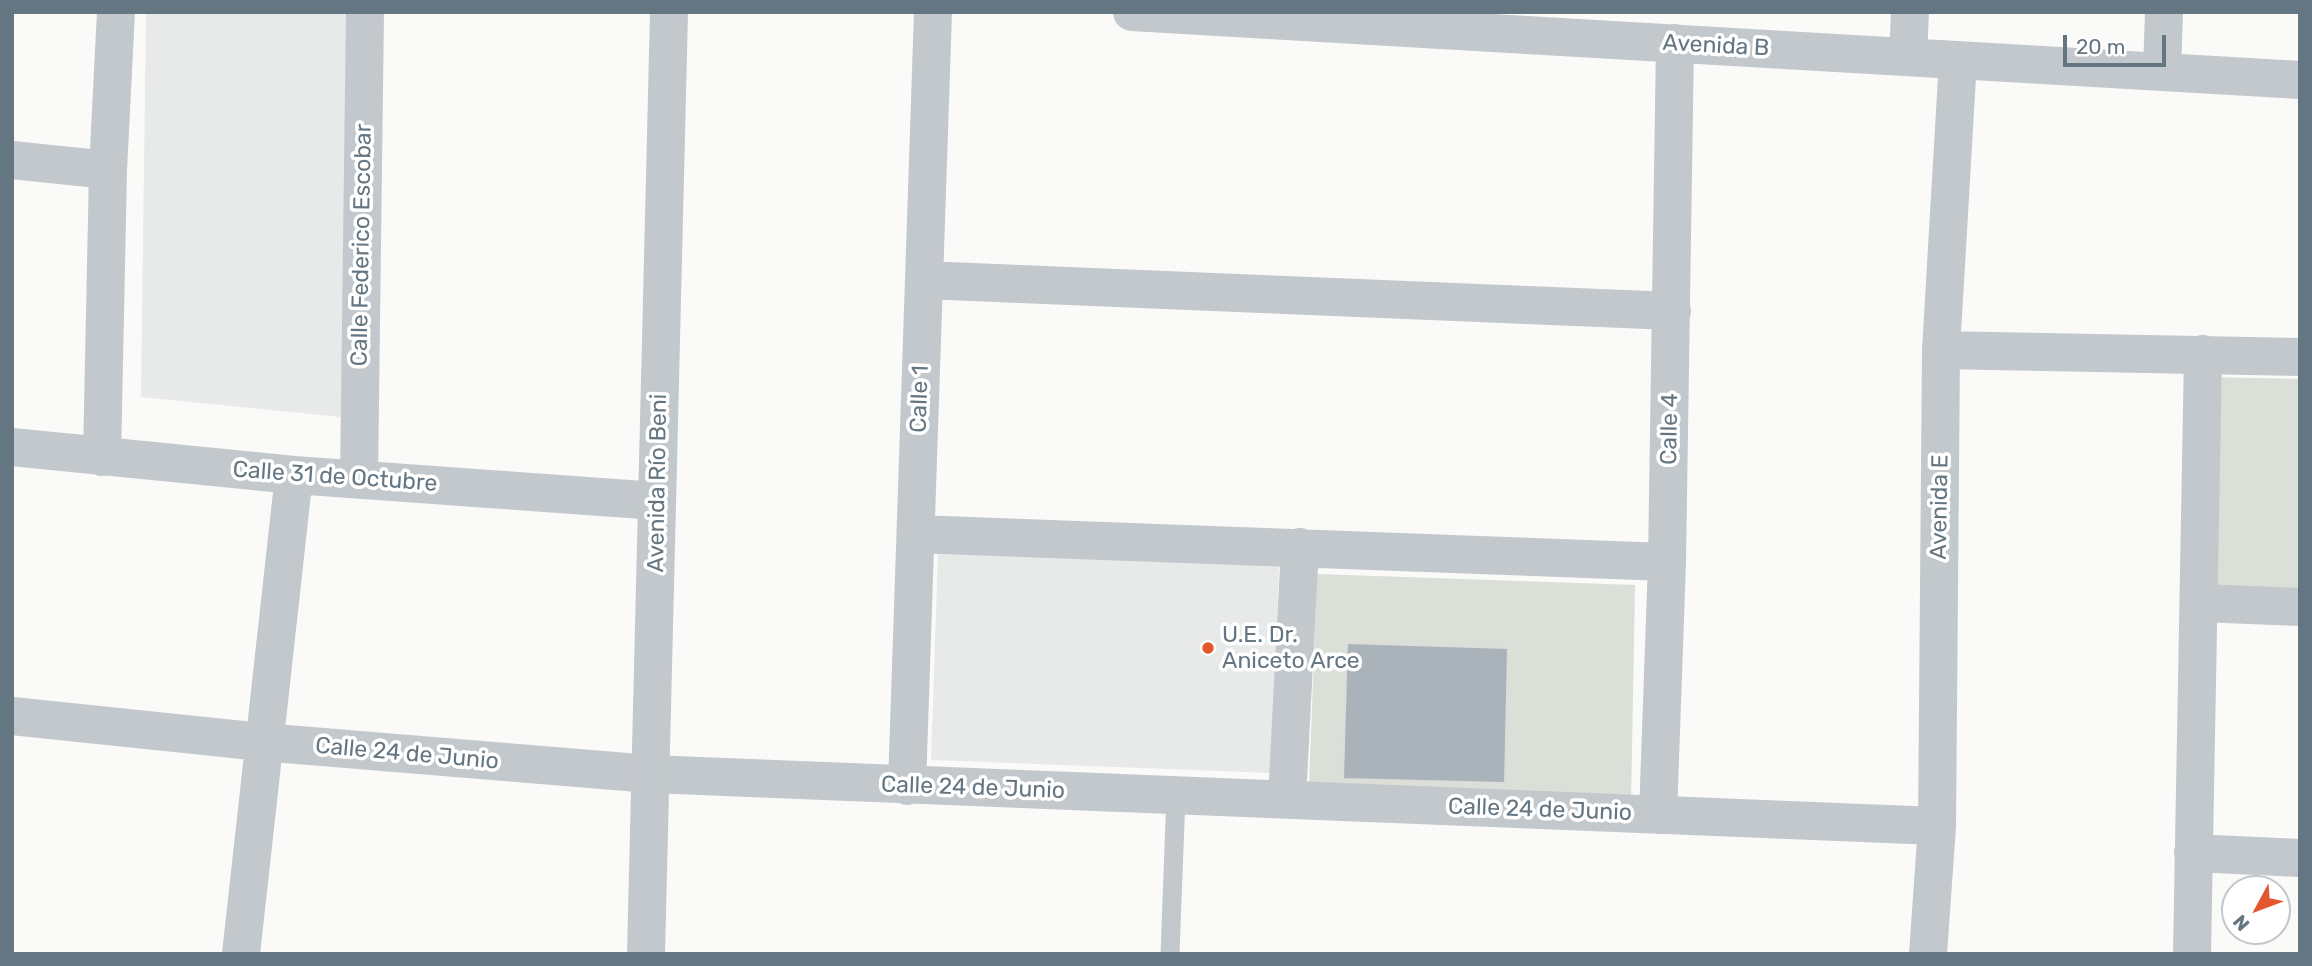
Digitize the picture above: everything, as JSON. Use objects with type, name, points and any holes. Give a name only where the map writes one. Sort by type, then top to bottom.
[{"type":"street","points":[[102,457],[108,170],[116,12]]},
{"type":"street","name":"Calle Federico Escobar","points":[[359,478],[365,12]]},
{"type":"street","name":"Avenida Río Beni","points":[[646,954],[669,12]]},
{"type":"street","name":"Calle 1","points":[[907,786],[933,12]]},
{"type":"street","points":[[1908,57],[1910,12]]},
{"type":"street","points":[[2162,72],[2164,12]]},
{"type":"street","name":"Avenida B","points":[[1155,13],[1425,21],[1667,33],[1908,57],[2300,80]]},
{"type":"street","name":"Calle 4","points":[[1658,814],[1672,311],[1667,33]]},
{"type":"street","name":"Avenida E","points":[[1928,954],[1937,826],[1941,350],[1958,60]]},
{"type":"street","points":[[12,160],[108,170]]},
{"type":"street","points":[[924,280],[1672,311]]},
{"type":"street","points":[[1941,350],[2300,357]]},
{"type":"street","points":[[2192,954],[2203,354]]},
{"type":"street","name":"Calle 31 de Octubre","points":[[12,447],[294,475],[657,500]]},
{"type":"street","points":[[241,954],[262,742],[294,475]]},
{"type":"street","points":[[916,534],[1667,562]]},
{"type":"street","points":[[1287,799],[1300,547]]},
{"type":"street","points":[[2200,603],[2300,607]]},
{"type":"street","name":"Calle 24 de Junio","points":[[12,716],[262,742],[651,774],[1937,826]]},
{"type":"street","points":[[2193,853],[2300,858]]},
{"type":"lane","points":[[1170,954],[1176,795]]},
{"type":"shaded area","points":[[146,12],[348,12],[341,417],[141,397]]},
{"type":"shaded area","points":[[2209,377],[2300,379],[2300,595],[2209,590]]},
{"type":"shaded area","points":[[938,552],[1279,565],[1272,773],[931,760]]},
{"type":"shaded area","points":[[1317,574],[1635,585],[1631,804],[1309,786]]},
{"type":"building","points":[[1347,643],[1508,648],[1505,783],[1343,779]]},
{"type":"place","name":"U.E. Dr. Aniceto Arce","points":[[1208,648]]}]
